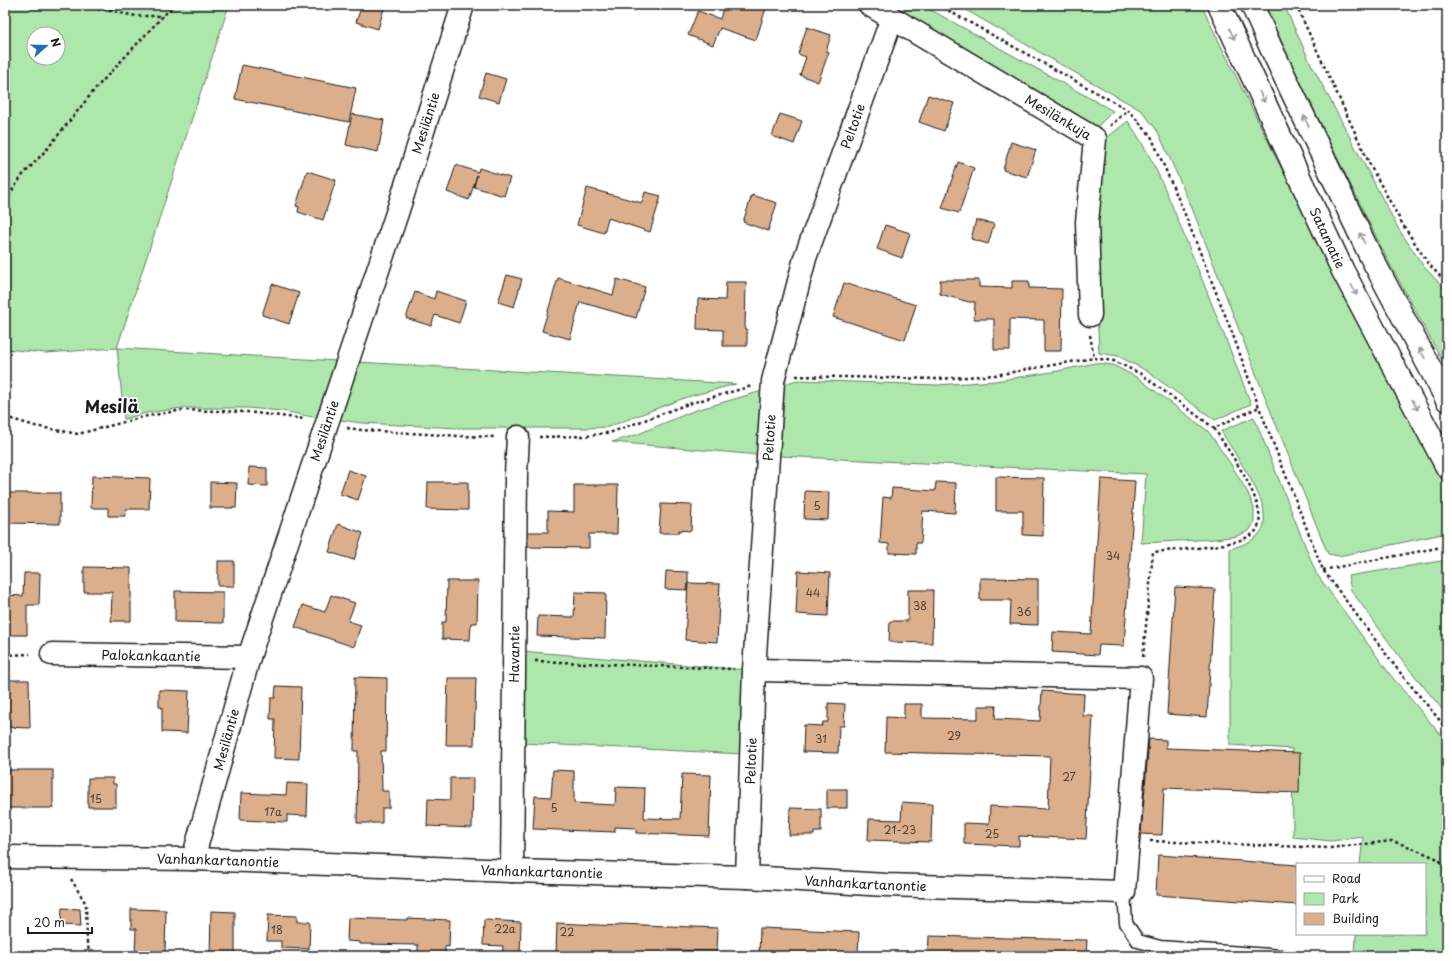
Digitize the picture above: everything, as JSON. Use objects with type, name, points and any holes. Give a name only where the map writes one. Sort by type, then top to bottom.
[{"type":"street","name":"Mesiläntie","points":[[193,859],[249,657],[399,207],[463,5]]},
{"type":"street","name":"Mesilänkuja","points":[[870,5],[1095,139],[1087,222],[1090,315]]},
{"type":"street","name":"Satamatie","points":[[1219,5],[1343,271],[1447,467]]},
{"type":"street","points":[[1252,5],[1274,55],[1370,255],[1447,400]]},
{"type":"street","name":"Peltotie","points":[[747,877],[754,670],[773,381],[805,258],[892,18]]},
{"type":"street","name":"Havantie","points":[[512,871],[516,474],[518,437]]},
{"type":"street","name":"Palokankaantie","points":[[52,654],[249,657]]},
{"type":"street","points":[[754,670],[1141,678],[1124,892]]},
{"type":"street","name":"Vanhankartanontie","points":[[5,857],[193,859],[512,871],[747,877],[894,885],[1124,892]]},
{"type":"lane","points":[[1124,892],[1126,923],[1138,941],[1160,947],[1282,956]]},
{"type":"path","points":[[86,5],[96,9],[106,9],[136,16],[163,16]]},
{"type":"path","points":[[5,201],[22,176],[70,121],[96,88],[175,5]]},
{"type":"path","points":[[938,5],[1128,110],[1151,136],[1187,219],[1233,335],[1259,407],[1323,570],[1398,670],[1447,729]]},
{"type":"path","points":[[1296,5],[1368,160],[1403,225],[1428,263],[1447,284]]},
{"type":"path","points":[[5,417],[35,426],[78,434],[147,416],[182,410],[247,412],[310,420],[326,425],[361,430],[445,436],[586,436],[612,432],[688,404],[800,375],[936,379],[995,375],[1094,358],[1114,361],[1142,374],[1214,428],[1253,492],[1259,507],[1259,523],[1254,533],[1243,539],[1219,545],[1153,552],[1141,678]]},
{"type":"path","points":[[1214,428],[1259,407]]},
{"type":"path","points":[[1323,570],[1447,546]]},
{"type":"path","points":[[514,660],[754,670]]},
{"type":"path","points":[[1128,840],[1330,848],[1392,841],[1438,859],[1447,871]]},
{"type":"path","points":[[57,858],[86,904],[87,944],[91,956]]},
{"type":"green space","points":[[5,5],[229,5],[117,348],[46,353],[5,349]]},
{"type":"green space","points":[[908,5],[922,5],[1113,111],[1097,127],[903,13]]},
{"type":"green space","points":[[957,5],[1201,5],[1333,273],[1447,489],[1447,533],[1339,556],[1328,554],[1192,208],[1158,132],[1142,111]]},
{"type":"green space","points":[[1265,5],[1284,5],[1309,60],[1398,228],[1424,267],[1447,291],[1447,369],[1385,255],[1293,67]]},
{"type":"green space","points":[[1128,121],[1147,152],[1163,184],[1206,288],[1251,404],[1215,420],[1145,370],[1118,356],[1099,353],[1095,262],[1103,141]]},
{"type":"green space","points":[[117,348],[338,361],[318,418],[282,411],[247,408],[182,408],[146,413],[124,419]]},
{"type":"green space","points":[[357,362],[736,384],[687,397],[608,427],[459,428],[361,423],[334,419]]},
{"type":"green space","points":[[1095,363],[1113,365],[1138,378],[1208,431],[1248,493],[1254,508],[1254,523],[1249,531],[1237,536],[1215,539],[1141,543],[1146,474],[779,456],[782,384],[798,380],[937,385],[995,381],[1058,371]]},
{"type":"green space","points":[[762,391],[759,455],[612,442],[636,435],[693,411]]},
{"type":"green space","points":[[1254,417],[1316,573],[1392,677],[1447,742],[1447,956],[1355,956],[1356,935],[1426,935],[1426,863],[1360,863],[1363,837],[1331,841],[1293,837],[1292,749],[1230,745],[1230,549],[1249,542],[1257,536],[1263,528],[1264,517],[1263,506],[1255,487],[1221,431]]},
{"type":"green space","points":[[1447,560],[1447,715],[1405,664],[1351,590],[1348,576]]},
{"type":"green space","points":[[521,651],[747,670],[743,754],[521,743]]},
{"type":"building","points":[[362,5],[385,5],[378,29],[356,22]]},
{"type":"building","points":[[724,5],[767,5],[756,40],[720,28],[713,45],[688,35],[698,11],[720,19]]},
{"type":"building","points":[[807,27],[831,35],[826,51],[829,52],[818,82],[800,75],[806,57],[798,54]]},
{"type":"building","points":[[242,65],[356,88],[349,122],[235,99]]},
{"type":"building","points":[[486,73],[506,79],[499,102],[479,96]]},
{"type":"building","points":[[928,95],[954,103],[944,131],[919,122]]},
{"type":"building","points":[[352,114],[384,120],[378,152],[346,145]]},
{"type":"building","points":[[780,114],[802,121],[794,144],[772,136]]},
{"type":"building","points":[[1011,142],[1036,150],[1027,177],[1003,170]]},
{"type":"building","points":[[958,162],[974,168],[959,213],[942,208]]},
{"type":"building","points":[[456,165],[478,172],[479,168],[510,178],[504,196],[474,187],[477,175],[469,200],[447,192]]},
{"type":"building","points":[[307,171],[336,180],[323,220],[298,212],[299,207],[296,206]]},
{"type":"building","points":[[587,188],[642,203],[645,192],[661,196],[650,232],[608,218],[604,233],[577,225]]},
{"type":"building","points":[[752,195],[777,203],[768,231],[743,222]]},
{"type":"building","points":[[976,220],[994,224],[988,244],[971,239]]},
{"type":"building","points":[[885,225],[910,233],[902,258],[877,249]]},
{"type":"building","points":[[507,275],[522,279],[514,307],[498,302]]},
{"type":"building","points":[[558,278],[613,295],[617,279],[645,287],[636,318],[580,302],[570,339],[542,331]]},
{"type":"building","points":[[940,280],[979,280],[979,287],[1012,288],[1012,281],[1029,281],[1029,288],[1062,289],[1061,351],[1044,351],[1044,320],[1010,319],[1010,350],[994,350],[994,319],[974,319],[975,302],[969,302],[940,294]]},
{"type":"building","points":[[726,282],[746,282],[745,329],[747,329],[747,346],[723,346],[723,330],[697,329],[698,299],[725,300]]},
{"type":"building","points":[[844,283],[916,305],[905,340],[833,317]]},
{"type":"building","points":[[272,284],[299,293],[289,324],[262,315]]},
{"type":"building","points":[[436,291],[466,301],[459,323],[435,315],[431,326],[406,318],[415,292],[434,299]]},
{"type":"building","points":[[249,467],[267,468],[267,486],[248,485]]},
{"type":"building","points":[[348,470],[366,476],[358,500],[340,494]]},
{"type":"building","points":[[92,476],[150,478],[149,509],[126,509],[125,516],[108,516],[108,508],[91,508]]},
{"type":"building","points":[[996,477],[1044,478],[1043,536],[1023,535],[1023,511],[996,511]]},
{"type":"building","points":[[1101,479],[1135,481],[1124,646],[1099,645],[1098,655],[1052,652],[1053,632],[1091,634]]},
{"type":"building","points":[[210,482],[237,483],[236,508],[210,508]]},
{"type":"building","points":[[428,482],[468,482],[468,510],[427,509]]},
{"type":"building","points":[[936,482],[956,483],[955,513],[923,511],[921,543],[916,543],[916,554],[889,553],[889,544],[880,543],[883,497],[891,498],[892,488],[935,491]]},
{"type":"building","points":[[574,485],[618,485],[617,534],[589,534],[589,548],[528,547],[528,532],[548,532],[548,511],[574,512]]},
{"type":"building","points":[[805,491],[829,492],[828,520],[804,519]]},
{"type":"building","points":[[5,493],[60,493],[60,524],[5,523]]},
{"type":"building","points":[[661,504],[692,505],[691,531],[679,530],[679,533],[659,533]]},
{"type":"building","points":[[338,524],[363,533],[354,560],[329,552]]},
{"type":"building","points":[[218,561],[234,561],[234,586],[218,586]]},
{"type":"building","points":[[84,567],[131,568],[131,621],[111,621],[112,592],[84,592]]},
{"type":"building","points":[[666,571],[688,572],[688,590],[665,589]]},
{"type":"building","points":[[798,571],[830,573],[828,616],[796,614]]},
{"type":"building","points":[[24,573],[40,573],[39,605],[27,605],[27,635],[5,635],[5,595],[23,596]]},
{"type":"building","points":[[980,578],[1038,579],[1038,625],[1010,624],[1011,600],[980,600]]},
{"type":"building","points":[[447,581],[478,581],[477,623],[471,623],[470,640],[442,639],[442,622],[446,622]]},
{"type":"building","points":[[688,583],[720,584],[717,642],[685,640]]},
{"type":"building","points":[[1175,587],[1215,589],[1207,717],[1167,714]]},
{"type":"building","points":[[908,590],[933,590],[932,643],[889,642],[890,621],[908,621]]},
{"type":"building","points":[[175,591],[223,592],[223,623],[175,622]]},
{"type":"building","points":[[575,592],[606,593],[605,638],[537,636],[538,616],[574,617]]},
{"type":"building","points":[[331,595],[355,603],[348,621],[361,625],[354,647],[295,627],[303,605],[325,612]]},
{"type":"building","points":[[355,677],[387,678],[386,751],[381,751],[382,791],[389,791],[389,808],[382,808],[382,823],[357,823],[358,751],[354,751]]},
{"type":"building","points":[[448,678],[476,678],[474,745],[446,745]]},
{"type":"building","points":[[5,680],[29,680],[30,728],[5,727]]},
{"type":"building","points":[[276,686],[301,687],[299,759],[274,758],[275,719],[270,719],[271,698],[275,698]]},
{"type":"building","points":[[159,690],[189,691],[187,733],[162,732],[162,707],[159,707]]},
{"type":"building","points":[[1042,691],[1084,694],[1083,716],[1093,716],[1086,839],[1019,836],[1019,846],[964,844],[964,823],[989,824],[990,806],[1048,809],[1050,756],[885,752],[886,717],[904,718],[904,704],[922,704],[922,718],[978,719],[978,706],[996,706],[995,719],[1040,721]]},
{"type":"building","points":[[828,703],[845,704],[844,726],[839,726],[838,753],[803,752],[804,725],[822,726],[823,722],[828,722]]},
{"type":"building","points":[[1149,739],[1166,740],[1166,748],[1300,753],[1299,793],[1164,788],[1162,835],[1141,834]]},
{"type":"building","points":[[5,770],[53,770],[53,808],[5,808]]},
{"type":"building","points":[[553,770],[574,771],[574,803],[615,805],[616,787],[645,788],[644,818],[680,819],[682,774],[711,775],[709,836],[636,833],[636,828],[615,827],[615,832],[533,829],[535,796],[551,797]]},
{"type":"building","points":[[88,778],[113,778],[113,784],[116,784],[116,807],[88,807]]},
{"type":"building","points":[[450,778],[473,778],[472,828],[427,826],[428,799],[450,800]]},
{"type":"building","points":[[287,783],[308,784],[307,816],[287,815],[287,822],[240,820],[241,793],[286,795]]},
{"type":"building","points":[[827,789],[847,789],[847,808],[827,808]]},
{"type":"building","points":[[902,802],[932,804],[931,842],[868,840],[869,819],[901,820]]},
{"type":"building","points":[[790,808],[821,809],[821,832],[814,832],[814,835],[789,835]]},
{"type":"building","points":[[1158,855],[1296,865],[1296,905],[1156,895]]},
{"type":"building","points":[[62,908],[80,909],[81,926],[61,925]]},
{"type":"building","points":[[131,909],[166,910],[165,956],[135,956],[136,929],[131,929]]},
{"type":"building","points":[[211,911],[235,912],[235,956],[210,956]]},
{"type":"building","points":[[268,915],[297,916],[297,922],[310,922],[309,949],[281,948],[281,941],[267,941]]},
{"type":"building","points":[[348,918],[450,920],[449,947],[445,946],[445,956],[418,956],[418,945],[360,944],[360,942],[347,941]]},
{"type":"building","points":[[484,920],[521,922],[520,956],[502,956],[503,946],[483,945]]},
{"type":"building","points":[[557,923],[718,928],[717,951],[663,950],[663,956],[571,956],[571,953],[556,952]]},
{"type":"building","points":[[760,928],[859,932],[858,955],[802,954],[802,956],[759,956]]},
{"type":"building","points":[[929,936],[1087,940],[1086,956],[928,956]]},
{"type":"district","name":"Mesilä","points":[[112,407]]}]
